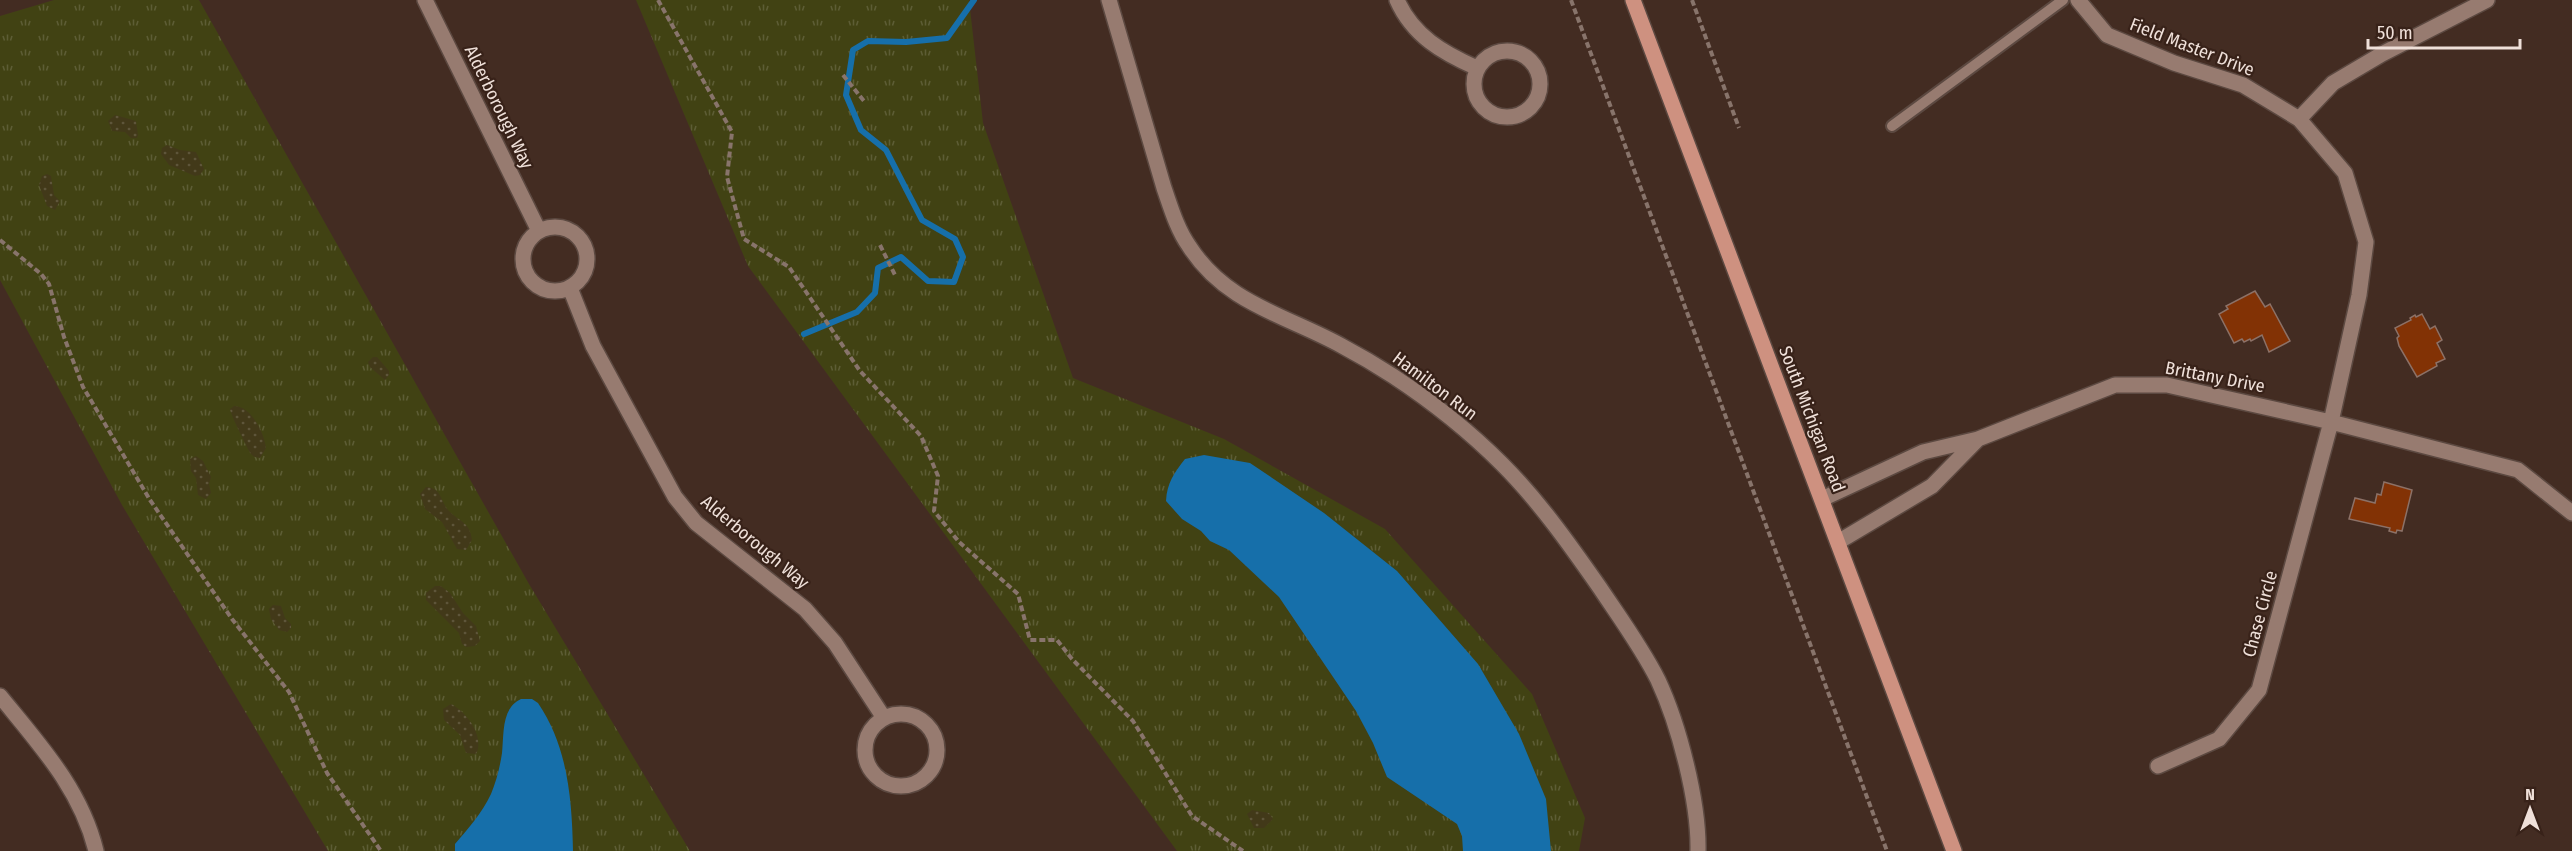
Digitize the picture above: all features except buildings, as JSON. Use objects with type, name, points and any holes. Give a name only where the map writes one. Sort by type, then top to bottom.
[{"type":"main road","name":"South Michigan Road","points":[[1633,0],[1954,851]]},
{"type":"street","name":"Alderborough Way","points":[[425,0],[539,231]]},
{"type":"street","name":"Hamilton Run","points":[[1108,0],[1164,188],[1174,218],[1188,245],[1222,284],[1247,302],[1342,345],[1393,376],[1446,415],[1502,464],[1564,536],[1630,632],[1658,681],[1676,730],[1692,789],[1698,851]]},
{"type":"street","points":[[1397,0],[1411,23],[1444,53],[1477,68]]},
{"type":"street","name":"Field Master Drive","points":[[2078,0],[2107,35],[2174,63],[2243,85],[2300,119],[2345,173],[2366,242],[2359,295],[2331,422]]},
{"type":"street","points":[[2300,119],[2332,83],[2463,5],[2487,0]]},
{"type":"street","points":[[1504,50],[1525,55],[1539,72],[1541,82],[1539,93],[1526,111],[1516,116],[1494,115],[1485,109],[1474,90],[1477,68],[1484,59],[1504,50]]},
{"type":"street","points":[[549,227],[569,230],[584,244],[587,264],[578,282],[570,288],[559,292],[537,287],[529,279],[524,269],[524,247],[539,231],[549,227]]},
{"type":"street","name":"Alderborough Way","points":[[570,288],[593,346],[675,497],[696,523],[805,609],[835,643],[884,718]]},
{"type":"street","name":"Brittany Drive","points":[[1838,542],[1932,486],[1978,440],[2115,385],[2167,385],[2331,422],[2518,470],[2572,513]]},
{"type":"street","name":"Chase Circle","points":[[2158,766],[2219,739],[2259,690],[2331,422]]},
{"type":"street","points":[[1822,499],[1923,452],[1978,440]]},
{"type":"street","points":[[0,696],[64,776],[81,807],[96,851]]},
{"type":"street","points":[[894,714],[905,714],[926,723],[933,732],[938,753],[929,774],[919,781],[907,785],[894,785],[873,772],[867,761],[865,749],[874,726],[884,718],[894,714]]},
{"type":"lane","points":[[1892,126],[2063,0]]},
{"type":"path","points":[[658,0],[732,132],[727,177],[744,239],[789,267],[860,371],[921,436],[938,476],[934,511],[959,542],[1018,594],[1030,640],[1057,640],[1072,660],[1133,721],[1192,816],[1243,851]]},
{"type":"path","points":[[1571,0],[1887,851]]},
{"type":"path","points":[[1692,0],[1739,128]]},
{"type":"path","points":[[843,75],[864,101]]},
{"type":"path","points":[[0,240],[41,274],[49,284],[64,337],[83,387],[150,500],[232,619],[289,692],[327,773],[381,851]]},
{"type":"path","points":[[880,245],[894,275]]},
{"type":"green space","points":[[54,0],[199,0],[529,584],[690,851],[328,851],[122,505],[0,280],[0,16]]},
{"type":"green space","points":[[636,0],[969,0],[983,123],[1073,378],[1224,439],[1385,529],[1532,694],[1585,818],[1579,851],[1177,851],[748,266]]},
{"type":"sand","points":[[115,115],[136,121],[137,138],[131,138],[125,132],[112,131],[108,121]]},
{"type":"sand","points":[[167,145],[180,150],[196,152],[204,169],[200,175],[195,176],[169,165],[161,154],[162,148]]},
{"type":"sand","points":[[47,174],[51,176],[54,195],[60,201],[55,210],[47,206],[39,185],[42,176]]},
{"type":"sand","points":[[373,357],[377,357],[389,371],[385,380],[370,367],[368,362]]},
{"type":"sand","points":[[234,406],[246,410],[251,415],[263,435],[266,448],[260,458],[251,454],[243,439],[230,409]]},
{"type":"sand","points":[[196,456],[203,461],[211,477],[209,484],[211,493],[206,499],[198,495],[196,478],[191,471],[190,459]]},
{"type":"sand","points":[[426,487],[438,492],[449,511],[469,529],[472,540],[466,550],[457,549],[442,522],[425,509],[420,494]]},
{"type":"sand","points":[[435,586],[441,586],[450,593],[463,613],[476,626],[480,641],[475,646],[466,647],[462,644],[459,633],[426,600],[426,593]]},
{"type":"sand","points":[[273,605],[281,606],[285,618],[291,624],[287,632],[279,630],[271,619],[269,609]]},
{"type":"sand","points":[[451,704],[463,713],[473,726],[478,740],[476,754],[466,753],[460,735],[444,720],[443,709]]},
{"type":"sand","points":[[1252,810],[1269,813],[1273,819],[1264,828],[1254,828],[1247,814]]},
{"type":"water","points":[[1204,455],[1250,463],[1324,513],[1397,571],[1478,664],[1519,734],[1546,799],[1551,851],[1463,851],[1462,836],[1457,824],[1387,777],[1356,711],[1279,597],[1229,550],[1210,541],[1201,531],[1182,519],[1166,501],[1172,478],[1185,459]]},
{"type":"water","points":[[521,699],[532,699],[538,703],[556,738],[569,793],[573,851],[455,851],[455,844],[470,827],[491,794],[500,764],[507,715],[515,703]]},
{"type":"waterway","points":[[804,334],[857,312],[875,293],[878,268],[901,257],[928,281],[954,282],[963,257],[955,239],[922,220],[886,150],[861,130],[846,95],[853,50],[868,41],[906,42],[947,38],[974,0]]}]
